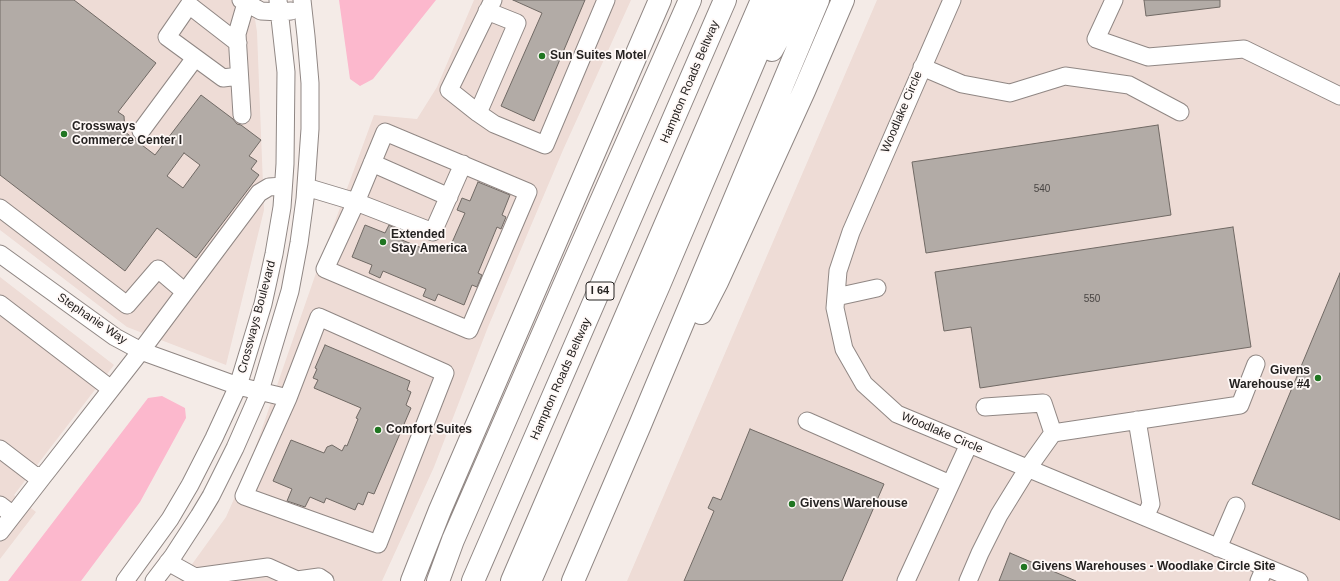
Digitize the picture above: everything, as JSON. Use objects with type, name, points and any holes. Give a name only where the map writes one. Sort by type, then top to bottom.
[{"type":"highway","points":[[412,581],[443,503],[660,0]]},
{"type":"highway","points":[[438,581],[459,526],[690,0]]},
{"type":"highway","name":"Hampton Roads Beltway","points":[[473,581],[726,0]]},
{"type":"highway","points":[[487,581],[738,0]]},
{"type":"highway","points":[[512,581],[762,0]]},
{"type":"highway","points":[[530,581],[659,285],[780,0]]},
{"type":"highway","points":[[712,158],[800,0]]},
{"type":"highway","points":[[573,581],[818,0]]},
{"type":"highway","points":[[640,425],[717,282],[804,91],[843,0]]},
{"type":"street","points":[[478,113],[517,23],[490,5],[449,90],[478,113],[494,124],[545,146],[606,0]]},
{"type":"street","name":"Woodlake Circle","points":[[952,0],[851,232],[838,271],[835,308],[844,349],[864,384],[896,414],[1218,548],[1262,574],[1299,581]]},
{"type":"street","points":[[1114,0],[1096,39],[1148,57],[1244,49],[1340,96]]},
{"type":"street","points":[[242,115],[237,34],[244,2],[261,11],[279,6],[302,4]]},
{"type":"street","name":"Crossways Boulevard","points":[[154,581],[211,496],[235,448],[260,391],[290,291],[299,243],[306,186],[310,129],[310,83],[302,4]]},
{"type":"street","points":[[238,43],[189,5],[167,37],[222,78],[240,76]]},
{"type":"street","name":"Crossways Boulevard","points":[[125,581],[170,519],[190,485],[214,438],[238,386],[263,304],[275,248],[284,186],[286,72],[279,6]]},
{"type":"street","points":[[141,131],[195,58]]},
{"type":"street","points":[[922,67],[962,84],[1010,93],[1065,76],[1129,84],[1180,112]]},
{"type":"street","points":[[385,132],[463,164],[528,192],[469,330],[325,269],[356,202],[385,132]]},
{"type":"street","points":[[372,164],[448,197]]},
{"type":"street","points":[[306,186],[356,202],[433,232],[463,164]]},
{"type":"street","points":[[0,449],[34,475],[40,476],[45,474],[141,351],[259,193],[269,188],[284,186]]},
{"type":"street","points":[[0,208],[127,306],[158,269],[185,292]]},
{"type":"street","name":"Stephanie Way","points":[[0,254],[115,337],[141,351],[238,386],[288,398]]},
{"type":"street","points":[[836,297],[876,288]]},
{"type":"street","points":[[0,304],[111,389]]},
{"type":"street","points":[[319,317],[446,373],[378,544],[244,496],[288,398],[319,317]]},
{"type":"street","points":[[968,581],[980,552],[999,515],[1028,468],[1053,433],[1240,405],[1256,364]]},
{"type":"street","points":[[985,407],[1042,403],[1053,433]]},
{"type":"street","points":[[1137,420],[1151,504],[1145,517]]},
{"type":"street","points":[[807,421],[950,484]]},
{"type":"street","points":[[906,581],[969,444]]},
{"type":"street","points":[[0,532],[7,510],[48,470]]},
{"type":"street","points":[[1218,548],[1236,506]]},
{"type":"street","points":[[168,562],[195,577],[268,567],[297,580],[318,577],[325,581]]},
{"type":"shaded area","points":[[0,0],[252,0],[257,32],[264,210],[226,365],[127,327],[0,230]]},
{"type":"shaded area","points":[[339,0],[436,0],[373,79],[360,86],[350,79]]},
{"type":"shaded area","points":[[474,0],[631,0],[563,150],[488,327],[434,467],[382,581],[180,581],[226,517],[250,463],[316,273],[374,115],[417,119],[437,87]]},
{"type":"shaded area","points":[[877,0],[1340,0],[1340,581],[627,581]]},
{"type":"shaded area","points":[[0,277],[114,365],[14,495],[36,512],[0,559]]},
{"type":"shaded area","points":[[162,396],[185,408],[186,418],[140,502],[81,581],[8,581],[148,398]]},
{"type":"building","name":"Crossways Commerce Center I","points":[[0,0],[74,0],[156,63],[118,112],[124,116],[125,132],[155,155],[201,95],[233,119],[237,124],[241,125],[261,140],[249,156],[257,161],[251,169],[259,175],[196,258],[157,228],[125,271],[0,175]],"holes":[[[184,153],[200,165],[183,188],[167,176]]]},
{"type":"building","name":"Sun Suites Motel","points":[[513,0],[585,0],[534,121],[501,106],[542,13]]},
{"type":"building","points":[[1144,0],[1220,0],[1220,7],[1146,16]]},
{"type":"building","points":[[1158,125],[1171,215],[926,253],[912,162]]},
{"type":"building","name":"Extended Stay America","points":[[478,182],[510,195],[502,215],[506,217],[501,229],[497,227],[478,273],[482,275],[477,287],[472,285],[464,305],[438,294],[435,301],[423,296],[426,289],[383,271],[380,278],[369,273],[372,265],[352,257],[365,225],[385,233],[389,225],[400,231],[397,238],[434,253],[450,247],[465,213],[457,210],[462,198],[470,201]]},
{"type":"building","points":[[1233,227],[1251,347],[980,388],[971,327],[944,331],[935,272]]},
{"type":"building","name":"Givens Warehouse #4","points":[[1340,273],[1340,520],[1252,484]]},
{"type":"building","name":"Comfort Suites","points":[[325,345],[410,381],[407,390],[411,392],[406,405],[411,408],[374,494],[368,492],[363,505],[358,503],[355,510],[326,498],[324,503],[310,497],[305,507],[287,501],[292,489],[273,481],[291,440],[324,453],[327,447],[332,445],[342,451],[345,445],[347,446],[358,419],[356,418],[361,408],[314,388],[318,380],[313,378],[317,369],[315,368]]},
{"type":"building","name":"Givens Warehouse","points":[[750,429],[884,484],[842,581],[684,581],[714,511],[708,508],[713,497],[721,500]]},
{"type":"building","name":"Givens Warehouses - Woodlake Circle Site","points":[[1010,553],[1076,581],[999,581]]},
{"type":"place","name":"Sun Suites Motel","points":[[542,56]]},
{"type":"place","name":"Crossways Commerce Center I","points":[[64,134]]},
{"type":"place","name":"Extended Stay America","points":[[383,242]]},
{"type":"place","name":"Givens Warehouse #4","points":[[1318,378]]},
{"type":"place","name":"Comfort Suites","points":[[378,430]]},
{"type":"place","name":"Givens Warehouse","points":[[792,504]]},
{"type":"place","name":"Givens Warehouses - Woodlake Circle Site","points":[[1024,567]]}]
